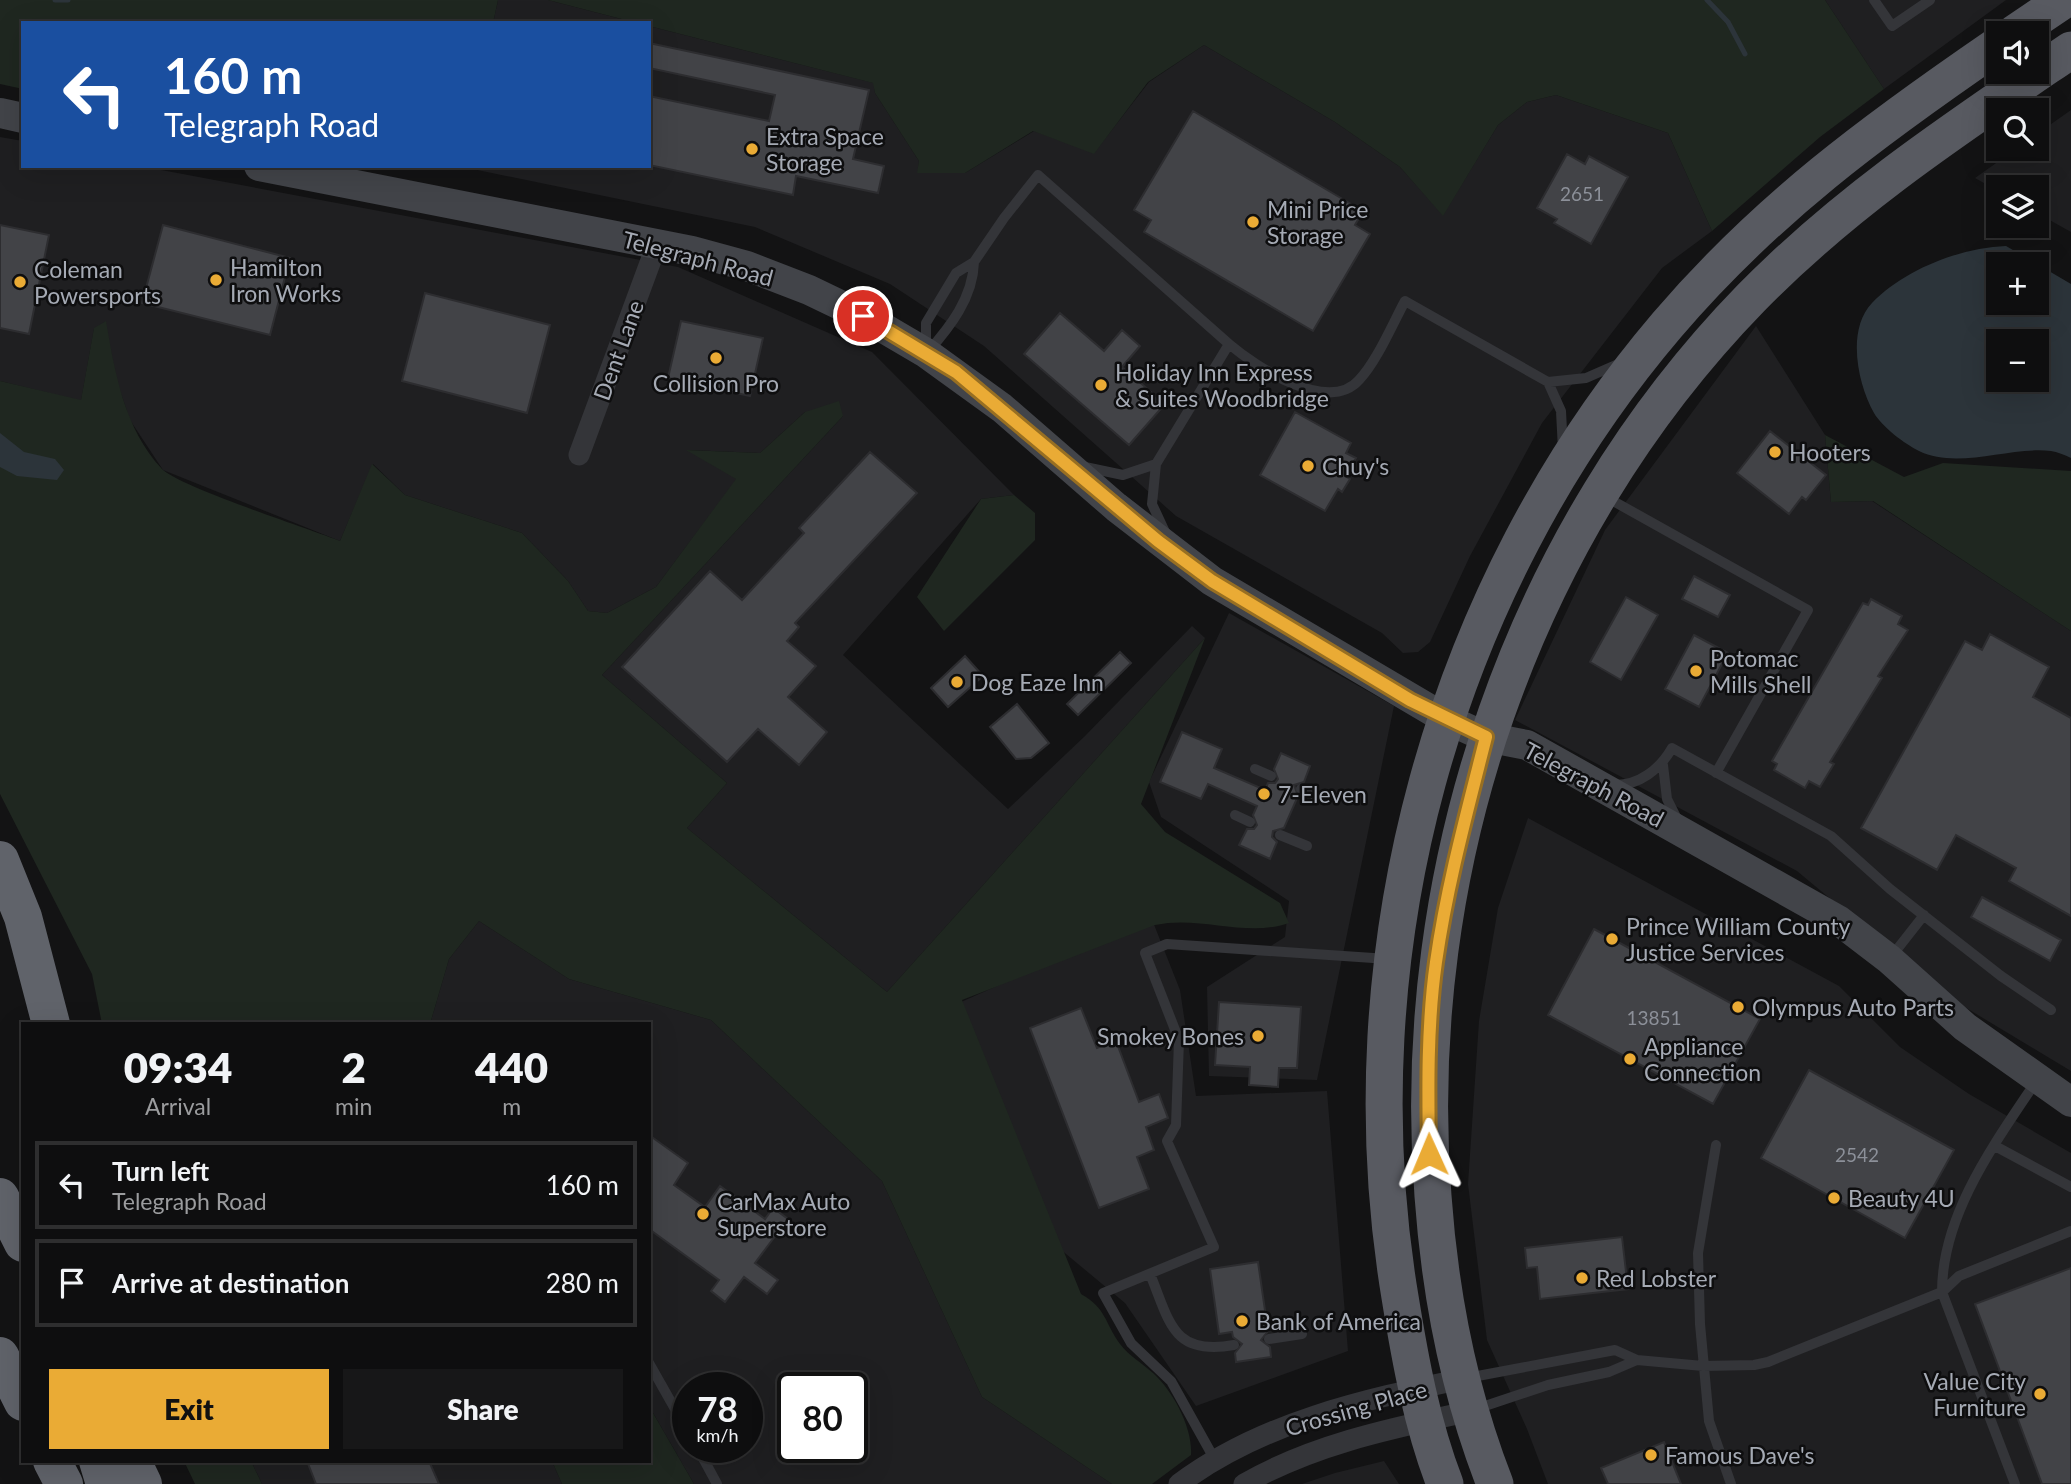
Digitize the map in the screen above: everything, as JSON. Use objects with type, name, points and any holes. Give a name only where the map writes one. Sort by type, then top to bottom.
[{"type":"highway","points":[[2033,21],[2064,0]]},
{"type":"highway","points":[[1496,1484],[1467,1395],[1448,1318],[1437,1248],[1429,1154],[1430,1023],[1446,901],[1486,737],[1525,637],[1568,549],[1600,494],[1660,405],[1749,300],[1799,251],[1911,159],[2071,50]]},
{"type":"highway","points":[[1445,1484],[1422,1404],[1394,1264],[1387,1195],[1384,1071],[1392,959],[1413,836],[1446,719],[1467,661],[1502,581],[1561,472],[1600,412],[1646,351],[1720,266],[1819,174],[1874,131],[1986,53]]},
{"type":"highway","points":[[0,860],[23,917],[50,1022]]},
{"type":"highway","points":[[0,1197],[21,1238]]},
{"type":"highway","points":[[0,1356],[21,1398]]},
{"type":"highway","points":[[53,1463],[64,1484]]},
{"type":"highway","points":[[99,1463],[105,1484]]},
{"type":"highway","points":[[133,1463],[143,1484]]},
{"type":"main road","points":[[0,113],[21,118]]},
{"type":"main road","name":"Telegraph Road","points":[[269,168],[657,244],[747,266],[809,290],[863,316],[926,353],[984,394],[1179,558],[1311,642],[1446,719],[1486,737],[1527,745],[1838,920],[1889,959],[1965,1027],[2071,1102]]},
{"type":"street","name":"Dent Lane","points":[[579,455],[657,244]]},
{"type":"street","name":"Crossing Place","points":[[1179,1484],[1215,1460],[1266,1435],[1331,1410],[1422,1404],[1467,1395]]},
{"type":"street","name":"Crossing Place","points":[[1244,1484],[1284,1463],[1328,1447],[1422,1404],[1467,1395]]},
{"type":"lane","points":[[1874,0],[1892,26],[1930,0]]},
{"type":"lane","points":[[926,353],[926,323],[957,273],[974,262],[1038,175],[1242,355],[1302,388],[1333,392],[1358,382],[1405,301],[1548,382],[1558,399],[1562,419],[1561,472]]},
{"type":"lane","points":[[926,353],[946,332],[973,284],[974,262]]},
{"type":"lane","points":[[1179,558],[1153,509],[1156,464],[1229,344]]},
{"type":"lane","points":[[1548,382],[1586,378],[1646,351]]},
{"type":"lane","points":[[1064,462],[1123,475],[1156,464]]},
{"type":"lane","points":[[1600,494],[1808,610],[1716,773]]},
{"type":"lane","points":[[1599,785],[1624,786],[1663,765],[1672,748],[1831,836],[2001,976],[2052,1010]]},
{"type":"lane","points":[[1663,765],[1670,807],[1696,839]]},
{"type":"lane","points":[[1255,769],[1271,776]]},
{"type":"lane","points":[[1301,789],[1315,795]]},
{"type":"lane","points":[[1235,815],[1250,822]]},
{"type":"lane","points":[[1280,835],[1307,846]]},
{"type":"lane","points":[[1889,959],[1924,915]]},
{"type":"lane","points":[[1215,1460],[1171,1381],[1131,1343],[1103,1293],[1214,1247],[1167,1142],[1176,1125],[1179,1040],[1145,953],[1167,944],[1392,959]]},
{"type":"lane","points":[[2015,1484],[1942,1292],[1942,1266],[1950,1232],[1995,1146],[2037,1080]]},
{"type":"lane","points":[[1716,1145],[1698,1253],[1703,1366],[1709,1420],[1731,1484]]},
{"type":"lane","points":[[1995,1146],[2071,1187]]},
{"type":"lane","points":[[1467,1395],[1615,1350],[1637,1360],[1703,1366],[1768,1362],[1942,1292],[1959,1276],[2071,1231]]},
{"type":"lane","points":[[1150,1274],[1178,1335],[1199,1348],[1234,1345]]},
{"type":"lane","points":[[1269,1339],[1302,1334]]},
{"type":"lane","points":[[1467,1395],[1548,1385],[1609,1372],[1637,1360]]},
{"type":"lane","points":[[651,1367],[672,1404]]},
{"type":"lane","points":[[705,1463],[717,1484]]},
{"type":"shaded area","points":[[0,0],[498,0],[493,21],[21,21],[21,89],[0,84]]},
{"type":"shaded area","points":[[498,0],[548,0],[629,21],[493,21]]},
{"type":"shaded area","points":[[548,0],[1825,0],[1884,89],[1820,137],[1712,231],[1668,133],[1556,95],[1527,102],[1498,125],[1443,216],[1400,167],[1335,122],[1204,45],[1148,82],[1094,154],[1033,131],[965,173],[917,173],[919,161],[875,93],[873,83],[651,27],[651,21],[629,21]]},
{"type":"shaded area","points":[[1825,0],[2006,0],[1884,89]]},
{"type":"shaded area","points":[[651,27],[874,83],[875,93],[919,161],[918,173],[965,173],[1034,131],[1094,153],[1149,82],[1204,45],[1335,122],[1400,167],[1443,215],[1498,125],[1527,102],[1556,95],[1668,133],[1712,231],[1662,268],[1542,423],[1470,556],[1430,642],[1418,652],[1403,653],[1382,633],[1176,516],[984,346],[890,284],[755,227],[468,168],[651,168]]},
{"type":"shaded area","points":[[2071,110],[2071,232],[2049,220],[2049,175],[1986,175],[1986,184],[1975,178],[1999,161],[2049,161],[2049,126]]},
{"type":"shaded area","points":[[0,137],[21,141],[21,168],[151,168],[678,267],[872,352],[1014,495],[981,499],[843,655],[1008,809],[1085,736],[1192,626],[1205,638],[887,992],[687,828],[727,783],[602,675],[843,416],[805,412],[760,453],[688,450],[737,479],[656,587],[607,613],[588,611],[568,581],[522,533],[405,495],[373,464],[340,541],[163,470],[130,420],[117,382],[105,322],[94,329],[81,401],[0,381]]},
{"type":"shaded area","points":[[2006,246],[2016,252],[1986,252],[1986,315],[2049,315],[2049,271],[2071,284],[2071,458],[2053,451],[2035,450],[1967,458],[1934,456],[1919,451],[1894,435],[1882,424],[1868,401],[1857,358],[1859,328],[1864,314],[1872,303],[1900,280],[1934,263],[1970,251]]},
{"type":"shaded area","points":[[106,321],[113,360],[130,418],[149,453],[162,469],[173,476],[217,496],[340,541],[372,464],[405,495],[522,533],[568,581],[588,611],[607,613],[656,587],[736,479],[686,450],[760,453],[805,412],[839,401],[843,416],[602,675],[727,783],[687,828],[887,992],[1205,638],[1141,804],[1165,832],[1280,903],[1289,923],[1256,928],[1189,923],[1155,925],[962,1000],[1081,1294],[1101,1311],[1115,1336],[1131,1356],[1153,1373],[1168,1390],[1189,1433],[1191,1455],[1152,1484],[1112,1484],[982,1397],[882,1181],[711,1020],[569,979],[479,921],[449,959],[431,1022],[102,1022],[92,974],[0,794],[0,381],[81,400],[94,328]]},
{"type":"shaded area","points":[[1756,326],[1825,435],[1831,502],[1872,501],[2071,631],[2071,1071],[1948,997],[1797,871],[1515,720],[1605,530]]},
{"type":"shaded area","points":[[0,433],[24,452],[55,459],[64,470],[57,480],[17,476],[0,467]]},
{"type":"shaded area","points":[[1825,435],[1904,477],[1943,463],[2071,471],[2071,631],[1873,501],[1831,502]]},
{"type":"shaded area","points":[[1014,495],[1035,513],[1035,540],[944,631],[917,597],[981,499]]},
{"type":"shaded area","points":[[1229,613],[1394,706],[1317,1080],[1209,1076],[1207,987],[1285,937],[1289,901],[1161,817],[1149,782]]},
{"type":"shaded area","points":[[1528,818],[1839,986],[1900,1047],[1969,1094],[2071,1153],[2071,1484],[1548,1484],[1527,1429],[1487,1340],[1468,1184],[1479,1021],[1498,908]]},
{"type":"shaded area","points":[[1151,917],[1180,990],[1196,1096],[1327,1091],[1348,1351],[1196,1406],[1125,1303],[1042,1234],[950,1007]]},
{"type":"shaded area","points":[[479,921],[569,979],[711,1020],[882,1181],[982,1397],[1112,1484],[694,1484],[682,1463],[763,1463],[763,1372],[672,1372],[672,1446],[651,1409],[651,1022],[431,1022],[449,959]]},
{"type":"shaded area","points":[[651,1409],[672,1446],[672,1463],[682,1463],[694,1484],[562,1484],[553,1463],[651,1463]]},
{"type":"shaded area","points":[[1384,1461],[1399,1484],[1302,1484],[1335,1473]]},
{"type":"shaded area","points":[[185,1463],[252,1463],[262,1484],[195,1484]]},
{"type":"shaded area","points":[[252,1463],[553,1463],[562,1484],[262,1484]]},
{"type":"building","name":"Extra Space Storage","points":[[651,43],[869,90],[853,159],[884,166],[878,193],[796,176],[793,195],[651,165],[651,96],[769,121],[775,95],[651,68]]},
{"type":"building","name":"Mini Price Storage","points":[[1193,111],[1363,211],[1355,225],[1370,234],[1313,331],[1144,232],[1151,220],[1134,210]]},
{"type":"building","points":[[1567,154],[1585,164],[1589,156],[1628,177],[1591,244],[1554,223],[1557,219],[1537,208]]},
{"type":"building","name":"Coleman Powersports","points":[[0,225],[49,235],[29,334],[0,328]]},
{"type":"building","name":"Hamilton Iron Works","points":[[163,225],[290,258],[270,335],[142,303]]},
{"type":"building","points":[[425,293],[550,325],[527,413],[402,381]]},
{"type":"building","name":"Holiday Inn Express & Suites Woodbridge","points":[[1060,313],[1104,351],[1122,330],[1140,346],[1122,367],[1165,404],[1129,445],[1024,354]]},
{"type":"building","name":"Collision Pro","points":[[681,321],[763,338],[750,396],[668,378]]},
{"type":"building","name":"Chuy's","points":[[1295,412],[1351,443],[1346,453],[1356,458],[1345,476],[1350,479],[1342,492],[1338,489],[1325,511],[1260,475]]},
{"type":"building","name":"Hooters","points":[[1770,431],[1826,475],[1806,500],[1802,497],[1789,514],[1737,473]]},
{"type":"building","points":[[870,452],[917,493],[795,623],[799,627],[787,641],[816,666],[788,697],[827,732],[799,765],[758,729],[727,762],[622,667],[710,571],[742,600],[804,533],[799,528]]},
{"type":"building","points":[[1694,576],[1730,595],[1718,617],[1682,599]]},
{"type":"building","points":[[1626,597],[1658,615],[1621,680],[1590,662]]},
{"type":"building","points":[[1871,599],[1902,616],[1898,624],[1908,630],[1878,676],[1882,678],[1830,762],[1834,764],[1820,787],[1809,781],[1805,788],[1774,770],[1777,764],[1772,761],[1863,603],[1868,605]]},
{"type":"building","points":[[1990,634],[2049,667],[2033,697],[2071,718],[2071,916],[2009,881],[2016,868],[1956,835],[1937,870],[1861,828],[1965,641],[1982,650]]},
{"type":"building","name":"Potomac Mills Shell","points":[[1694,635],[1728,653],[1699,707],[1665,689]]},
{"type":"building","points":[[1120,652],[1131,663],[1078,715],[1067,704]]},
{"type":"building","name":"Dog Eaze Inn","points":[[965,656],[983,676],[948,707],[931,688]]},
{"type":"building","points":[[1017,704],[1049,743],[1031,758],[1016,759],[990,727]]},
{"type":"building","name":"7-Eleven","points":[[1182,732],[1222,749],[1214,768],[1265,790],[1268,783],[1275,783],[1278,779],[1274,769],[1281,753],[1310,766],[1304,782],[1294,785],[1298,796],[1284,828],[1273,831],[1272,837],[1277,842],[1270,859],[1239,845],[1247,829],[1254,829],[1257,825],[1253,815],[1257,806],[1208,784],[1201,799],[1160,782]]},
{"type":"building","points":[[1982,897],[2061,940],[2050,961],[1971,917]]},
{"type":"building","points":[[1594,929],[1760,1019],[1713,1104],[1548,1015]]},
{"type":"building","name":"Smokey Bones","points":[[1219,1002],[1301,1007],[1297,1068],[1279,1068],[1278,1087],[1249,1085],[1250,1067],[1215,1065]]},
{"type":"building","points":[[1081,1008],[1097,1048],[1116,1041],[1139,1102],[1159,1094],[1168,1118],[1146,1127],[1154,1150],[1137,1157],[1149,1189],[1099,1208],[1030,1028]]},
{"type":"building","points":[[1809,1070],[1954,1150],[1905,1238],[1761,1158]]},
{"type":"building","name":"CarMax Auto Superstore","points":[[651,1136],[688,1163],[674,1185],[705,1207],[720,1186],[765,1219],[773,1208],[788,1219],[755,1263],[778,1280],[767,1294],[744,1277],[725,1302],[711,1291],[719,1280],[651,1230]]},
{"type":"building","name":"Red Lobster","points":[[1622,1237],[1628,1289],[1540,1299],[1537,1267],[1527,1268],[1525,1248]]},
{"type":"building","name":"Bank of America","points":[[1258,1262],[1268,1331],[1261,1340],[1270,1347],[1271,1357],[1236,1362],[1235,1353],[1242,1344],[1233,1337],[1232,1332],[1219,1334],[1210,1269]]},
{"type":"building","name":"Value City Furniture","points":[[2071,1268],[2071,1484],[2042,1484],[1975,1304]]},
{"type":"building","name":"Famous Dave's","points":[[1664,1442],[1681,1484],[1608,1484],[1601,1468]]},
{"type":"building","points":[[308,1463],[430,1463],[439,1484],[316,1484]]},
{"type":"waterway","points":[[55,0],[68,0]]},
{"type":"waterway","points":[[1707,0],[1728,22],[1745,54]]},
{"type":"place","name":"Extra Space Storage","points":[[752,149]]},
{"type":"place","name":"Mini Price Storage","points":[[1253,222]]},
{"type":"place","name":"Hamilton Iron Works","points":[[216,280]]},
{"type":"place","name":"Coleman Powersports","points":[[20,282]]},
{"type":"place","name":"Collision Pro","points":[[716,358]]},
{"type":"place","name":"Holiday Inn Express & Suites Woodbridge","points":[[1101,385]]},
{"type":"place","name":"Hooters","points":[[1775,452]]},
{"type":"place","name":"Chuy's","points":[[1308,466]]},
{"type":"place","name":"Potomac Mills Shell","points":[[1696,671]]},
{"type":"place","name":"Dog Eaze Inn","points":[[957,682]]},
{"type":"place","name":"7-Eleven","points":[[1264,794]]},
{"type":"place","name":"Prince William County Justice Services","points":[[1612,939]]},
{"type":"place","name":"Olympus Auto Parts","points":[[1738,1007]]},
{"type":"place","name":"Smokey Bones","points":[[1258,1036]]},
{"type":"place","name":"Appliance Connection","points":[[1630,1059]]},
{"type":"place","name":"Beauty 4U","points":[[1834,1198]]},
{"type":"place","name":"CarMax Auto Superstore","points":[[703,1214]]},
{"type":"place","name":"Red Lobster","points":[[1582,1278]]},
{"type":"place","name":"Bank of America","points":[[1242,1321]]},
{"type":"place","name":"Value City Furniture","points":[[2040,1394]]},
{"type":"place","name":"Famous Dave's","points":[[1651,1455]]},
{"type":"route","points":[[863,316],[956,372],[1186,564],[1410,700],[1486,737],[1459,839],[1436,964],[1430,1023],[1429,1154]]}]
